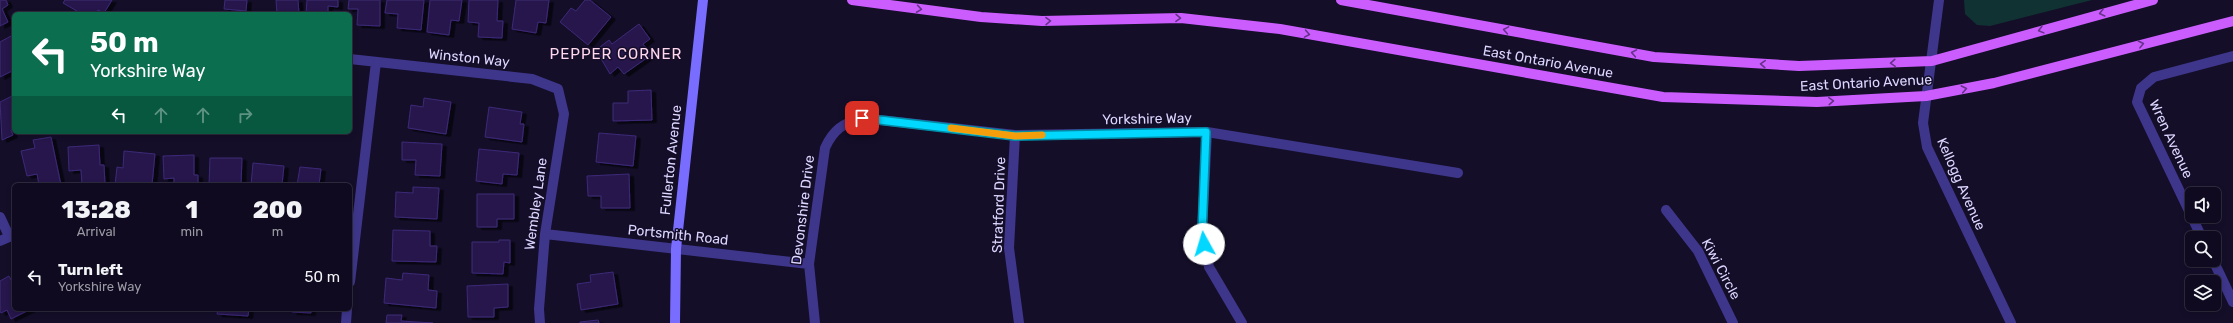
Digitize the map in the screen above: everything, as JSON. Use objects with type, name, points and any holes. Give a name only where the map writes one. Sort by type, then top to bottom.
[{"type":"main road","name":"Fullerton Avenue","points":[[675,323],[676,249],[703,0]]},
{"type":"main road","name":"East Ontario Avenue","points":[[852,0],[981,17],[1034,21],[1181,18],[1280,29],[1663,97],[1817,102],[1926,96],[1994,83],[2233,21]]},
{"type":"main road","name":"East Ontario Avenue","points":[[1341,0],[1654,57],[1799,66],[1932,61],[2153,0]]},
{"type":"street","name":"Kellogg Avenue","points":[[1939,0],[1923,123],[1927,147],[2011,323]]},
{"type":"street","name":"Wren Avenue","points":[[2199,231],[2137,102],[2142,88],[2154,77],[2233,56]]},
{"type":"street","name":"Winston Way","points":[[352,59],[532,79],[558,89]]},
{"type":"street","points":[[352,245],[376,62]]},
{"type":"street","name":"Wembley Lane","points":[[540,323],[539,309],[545,234],[564,114],[558,89]]},
{"type":"street","name":"Yorkshire Way","points":[[837,129],[848,122],[862,118],[1015,136],[1206,132],[1458,173]]},
{"type":"street","name":"Devonshire Drive","points":[[815,323],[809,264],[825,148],[830,137],[837,129]]},
{"type":"street","points":[[1206,132],[1202,233],[1210,267],[1242,323]]},
{"type":"street","name":"Stratford Drive","points":[[1015,136],[1009,248],[1019,323]]},
{"type":"street","name":"Kiwi Circle","points":[[1666,210],[1698,251],[1733,323]]},
{"type":"street","points":[[0,217],[8,237]]},
{"type":"street","name":"Portsmith Road","points":[[545,234],[809,264]]},
{"type":"street","points":[[2217,267],[2230,287],[2233,302]]},
{"type":"street","points":[[346,323],[347,311]]},
{"type":"green space","points":[[1964,0],[2092,0],[1990,26],[1977,25],[1965,14]]},
{"type":"building","points":[[0,0],[6,0],[8,5],[2,9],[8,22],[0,26]]},
{"type":"building","points":[[65,0],[112,0],[105,12],[98,10],[96,12],[79,12],[63,3]]},
{"type":"building","points":[[225,0],[247,0],[246,11],[224,9]]},
{"type":"building","points":[[276,0],[298,0],[299,12],[277,12]]},
{"type":"building","points":[[307,0],[338,0],[338,7],[328,6],[328,12],[306,12]]},
{"type":"building","points":[[349,0],[380,0],[380,26],[357,25],[358,9],[348,9]]},
{"type":"building","points":[[387,0],[424,0],[421,30],[397,28],[398,14],[385,13]]},
{"type":"building","points":[[430,0],[462,0],[459,21],[451,20],[449,35],[427,32]]},
{"type":"building","points":[[469,0],[498,0],[497,21],[503,21],[502,38],[478,37],[479,23],[468,22]]},
{"type":"building","points":[[516,0],[549,0],[546,23],[538,22],[536,33],[512,29]]},
{"type":"building","points":[[585,0],[590,0],[611,17],[588,45],[560,22],[571,8],[576,11]]},
{"type":"building","points":[[639,24],[650,39],[643,44],[651,55],[624,74],[618,67],[610,74],[596,50],[609,40],[612,44]]},
{"type":"building","points":[[11,36],[12,38],[12,71],[0,77],[0,42]]},
{"type":"building","points":[[651,90],[652,120],[613,121],[613,103],[628,103],[628,91]]},
{"type":"building","points":[[12,96],[11,130],[13,135],[2,140],[0,102]]},
{"type":"building","points":[[424,98],[451,102],[446,134],[408,128],[411,105],[423,107]]},
{"type":"building","points":[[489,107],[522,112],[520,124],[524,124],[522,142],[485,137]]},
{"type":"building","points":[[599,133],[636,136],[633,166],[596,162]]},
{"type":"building","points":[[51,137],[61,183],[39,183],[37,174],[27,176],[21,151],[35,148],[33,140]]},
{"type":"building","points":[[402,142],[442,144],[440,176],[415,175],[416,160],[402,160]]},
{"type":"building","points":[[99,145],[100,165],[104,165],[105,183],[82,183],[81,170],[69,171],[68,147]]},
{"type":"building","points":[[479,149],[519,153],[517,175],[503,174],[502,184],[476,181]]},
{"type":"building","points":[[124,151],[155,154],[152,183],[115,183],[117,167],[123,168]]},
{"type":"building","points":[[194,155],[194,175],[198,175],[198,183],[174,183],[174,178],[164,179],[163,156]]},
{"type":"building","points":[[210,158],[242,158],[241,183],[209,183]]},
{"type":"building","points":[[253,163],[284,166],[282,183],[251,183]]},
{"type":"building","points":[[300,167],[321,169],[319,183],[297,183]]},
{"type":"building","points":[[629,174],[630,208],[601,208],[601,196],[588,196],[587,176]]},
{"type":"building","points":[[413,187],[439,188],[437,219],[395,217],[396,192],[413,193]]},
{"type":"building","points":[[477,194],[514,194],[514,219],[497,219],[497,227],[477,227]]},
{"type":"building","points":[[393,230],[430,231],[430,246],[437,246],[436,262],[392,261]]},
{"type":"building","points":[[499,240],[510,240],[510,263],[504,262],[503,274],[472,273],[472,242],[499,242]]},
{"type":"building","points":[[613,272],[618,304],[581,310],[577,284],[591,282],[590,275]]},
{"type":"building","points":[[403,273],[429,275],[428,290],[437,291],[436,308],[384,303],[386,278],[402,280]]},
{"type":"building","points":[[9,276],[12,281],[12,311],[27,311],[11,319],[7,310],[1,313],[0,281]]},
{"type":"building","points":[[508,284],[508,307],[494,308],[494,317],[468,317],[467,286]]},
{"type":"building","points":[[218,311],[249,311],[248,316],[217,314]]},
{"type":"building","points":[[311,311],[311,313],[292,312]]},
{"type":"building","points":[[387,315],[402,315],[401,321],[433,323],[386,323]]},
{"type":"building","points":[[598,320],[599,323],[580,323],[580,322]]},
{"type":"slow traffic","points":[[951,128],[1015,136],[1042,135]]},
{"type":"district","name":"PEPPER CORNER","points":[[616,54]]},
{"type":"route","points":[[862,118],[1015,136],[1206,132],[1202,233],[1204,244]]}]
